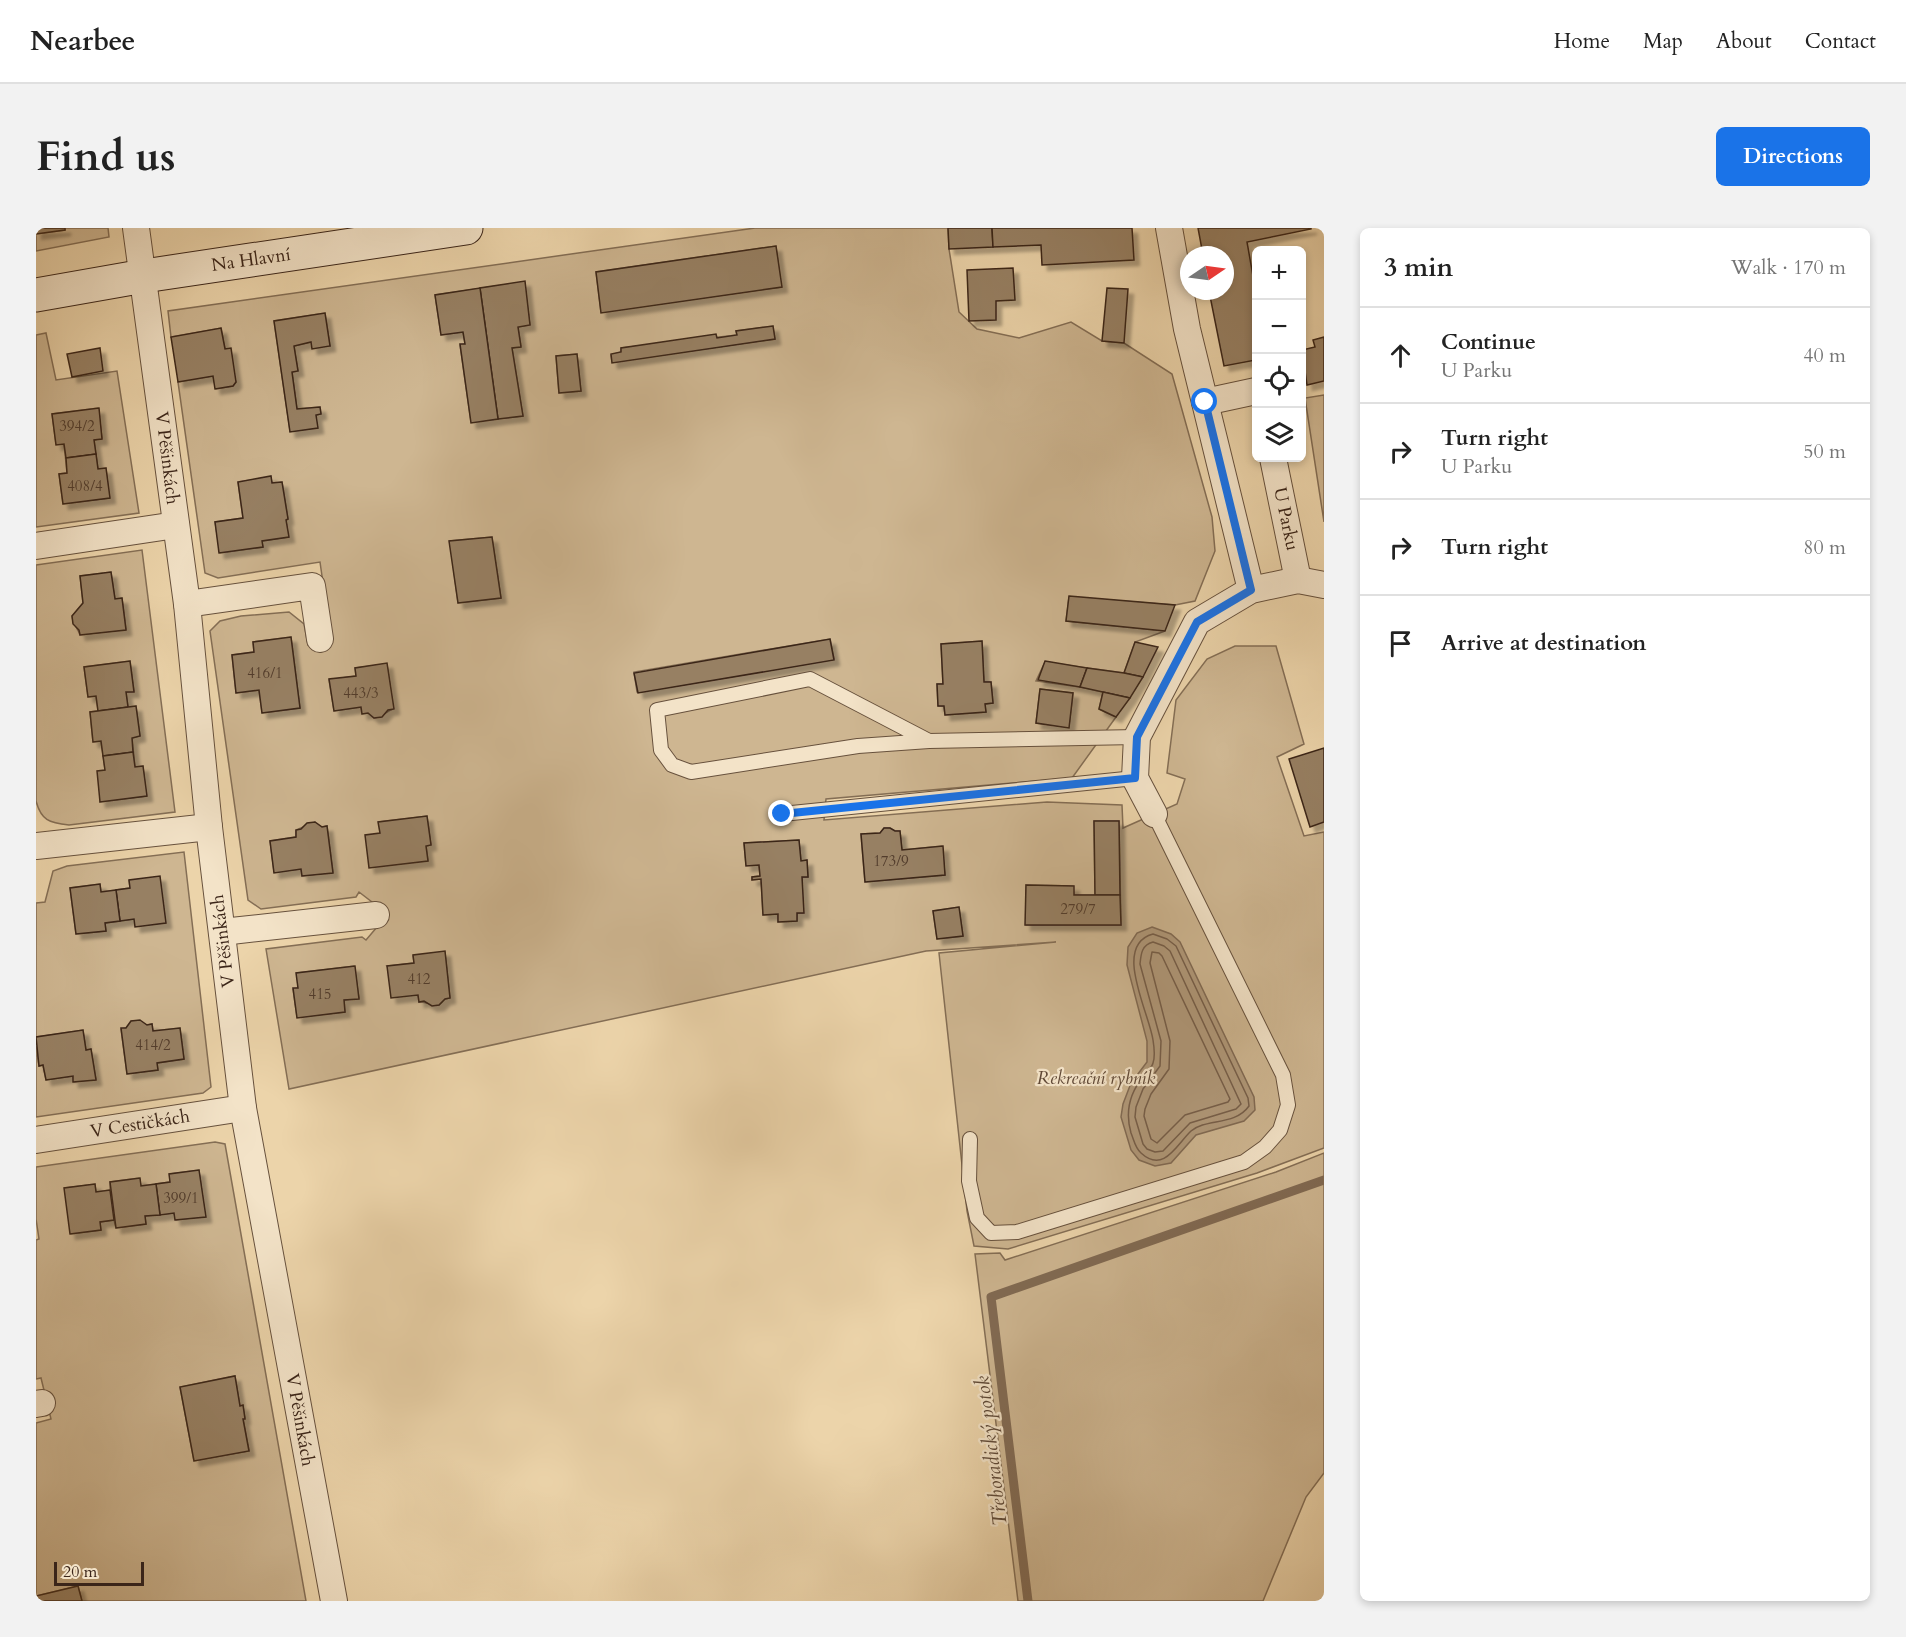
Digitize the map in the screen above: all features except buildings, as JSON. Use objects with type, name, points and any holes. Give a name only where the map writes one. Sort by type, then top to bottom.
[{"type":"main road","name":"Na Hlavní","points":[[36,295],[144,276],[466,228]]},
{"type":"street","name":"V Pěšinkách","points":[[136,228],[187,604],[209,827],[243,1108],[334,1601]]},
{"type":"street","points":[[1169,228],[1187,329],[1251,590]]},
{"type":"street","points":[[1205,402],[1252,392]]},
{"type":"street","name":"U Parku","points":[[1274,462],[1298,580]]},
{"type":"street","points":[[36,546],[176,525]]},
{"type":"street","points":[[1155,814],[1135,778],[1137,737],[1197,622],[1251,590],[1298,580],[1324,585]]},
{"type":"street","points":[[187,604],[312,586],[320,639]]},
{"type":"street","points":[[36,846],[209,827]]},
{"type":"street","points":[[222,932],[376,915]]},
{"type":"street","name":"V Cestičkách","points":[[36,1140],[243,1108]]},
{"type":"lane","points":[[929,741],[810,679],[657,710],[661,750],[672,765],[691,772],[858,746],[929,741],[1137,737]]},
{"type":"lane","points":[[782,814],[1135,778]]},
{"type":"lane","points":[[970,1139],[969,1181],[977,1218],[992,1233],[1017,1232],[1244,1162],[1265,1147],[1280,1130],[1288,1105],[1283,1075],[1155,814]]},
{"type":"green space","points":[[65,228],[108,228],[109,237],[36,251],[36,234],[65,230]]},
{"type":"green space","name":"Rekreační rybník","points":[[755,228],[948,228],[959,312],[977,329],[1019,338],[1071,322],[1102,341],[1124,343],[1172,374],[1212,517],[1215,551],[1195,601],[1175,605],[1069,597],[1066,621],[1165,631],[1135,642],[1124,673],[1045,662],[1036,681],[1103,692],[1099,709],[1116,717],[1072,778],[826,799],[824,820],[1047,802],[1122,805],[1123,828],[1177,804],[1185,779],[1167,773],[1176,700],[1207,659],[1235,646],[1276,646],[1304,744],[1277,757],[1304,836],[1324,832],[1324,1148],[1257,1173],[1008,1249],[974,1246],[967,1211],[939,953],[1056,942],[926,951],[289,1089],[266,949],[362,937],[366,940],[383,920],[381,909],[359,892],[356,897],[261,909],[248,900],[210,631],[220,621],[241,616],[289,612],[304,624],[308,645],[331,639],[320,562],[218,578],[205,573],[178,382],[213,376],[216,389],[233,386],[236,382],[221,328],[171,337],[168,311]],"holes":[[[776,246],[781,287],[601,312],[596,272]],[[524,282],[530,325],[518,327],[521,346],[512,348],[523,416],[471,422],[460,345],[465,344],[463,332],[441,335],[435,295]],[[325,313],[330,346],[311,342],[294,346],[298,371],[292,372],[297,409],[320,407],[321,414],[290,431],[274,321]],[[773,326],[775,339],[612,362],[611,355],[621,352],[621,348],[737,335],[736,331]],[[577,354],[581,391],[559,393],[556,356]],[[271,477],[272,483],[282,482],[288,519],[286,520],[288,537],[262,541],[263,547],[220,553],[215,522],[243,518],[238,482]],[[492,537],[501,598],[458,603],[450,541]],[[291,637],[300,708],[262,713],[259,690],[236,693],[232,655],[254,652],[253,642]],[[830,639],[834,659],[637,692],[634,672]],[[982,641],[984,682],[991,682],[993,703],[985,704],[986,712],[945,715],[944,706],[938,706],[937,684],[943,684],[941,644]],[[387,664],[393,709],[374,718],[368,713],[362,714],[361,707],[334,711],[329,680],[356,676],[355,668]],[[1040,689],[1073,693],[1069,727],[1036,723]],[[427,816],[431,845],[426,846],[428,860],[380,833],[379,822]],[[1094,821],[1119,821],[1121,925],[1026,925],[1026,885],[1073,886],[1074,895],[1095,895]],[[315,822],[322,827],[327,826],[333,872],[302,876],[301,869],[274,872],[270,841],[296,837],[296,830]],[[884,828],[890,828],[900,831],[902,850],[942,846],[945,875],[865,882],[861,834],[880,833]],[[799,840],[801,861],[807,861],[808,877],[802,877],[803,913],[797,913],[797,921],[778,922],[778,914],[763,915],[761,879],[752,880],[752,877],[760,876],[759,865],[746,865],[744,843]],[[959,907],[963,936],[937,939],[933,911]],[[445,952],[450,998],[436,1005],[419,1002],[418,995],[387,966],[414,963],[413,956]],[[354,966],[359,998],[344,1000],[345,1012],[297,1017],[293,989],[298,988],[297,973]]]},
{"type":"green space","points":[[46,333],[56,380],[117,371],[139,513],[36,527],[36,335]],"holes":[[[98,408],[102,438],[94,440],[98,469],[106,468],[109,498],[63,504],[59,474],[67,473],[64,444],[56,444],[52,414]]]},
{"type":"green space","points":[[1324,395],[1324,522],[1306,405],[1306,398]]},
{"type":"green space","points":[[142,550],[175,812],[69,825],[51,822],[40,812],[36,801],[36,565]],"holes":[[[111,572],[115,599],[122,598],[126,629],[80,635],[72,616],[83,603],[80,576]],[[130,661],[134,691],[126,692],[128,707],[136,706],[140,736],[132,738],[135,767],[143,766],[146,796],[100,802],[105,770],[101,741],[93,742],[90,712],[98,711],[96,696],[88,697],[84,667]]]},
{"type":"green space","points":[[184,852],[211,1087],[203,1093],[36,1117],[36,1046],[39,1066],[43,1065],[46,1080],[73,1076],[74,1082],[96,1079],[91,1050],[86,1050],[83,1030],[36,1037],[36,903],[45,902],[53,871],[67,866]],"holes":[[[129,880],[134,919],[105,923],[106,931],[76,934],[70,888],[100,884],[101,892],[130,888]],[[131,1021],[152,1024],[153,1031],[180,1028],[184,1059],[157,1063],[158,1070],[127,1074],[121,1029],[126,1028]]]},
{"type":"green space","points":[[215,1142],[225,1144],[306,1601],[82,1601],[78,1586],[36,1596],[36,1423],[51,1419],[41,1378],[36,1379],[36,1240],[39,1239],[36,1219],[36,1167]],"holes":[[[199,1170],[205,1216],[176,1220],[174,1213],[145,1216],[146,1224],[116,1228],[114,1220],[100,1222],[101,1230],[71,1234],[65,1188],[95,1184],[96,1192],[110,1190],[110,1182],[139,1178],[141,1186],[170,1182],[170,1174]],[[235,1376],[240,1406],[243,1406],[249,1451],[194,1461],[180,1387]]]},
{"type":"green space","points":[[1324,1153],[1324,1473],[1306,1497],[1263,1601],[1018,1601],[975,1254],[1000,1253],[1005,1260],[1276,1172]]},
{"type":"water","points":[[1152,927],[1171,934],[1180,942],[1254,1097],[1255,1110],[1244,1121],[1196,1135],[1171,1163],[1155,1166],[1139,1160],[1131,1150],[1121,1117],[1131,1083],[1147,1062],[1147,1041],[1127,965],[1128,947],[1137,933]]},
{"type":"waterway","name":"Třeboradický potok","points":[[1028,1601],[991,1297],[1324,1180]]},
{"type":"route","points":[[782,814],[1135,778],[1137,737],[1197,622],[1251,590],[1205,402]]}]
